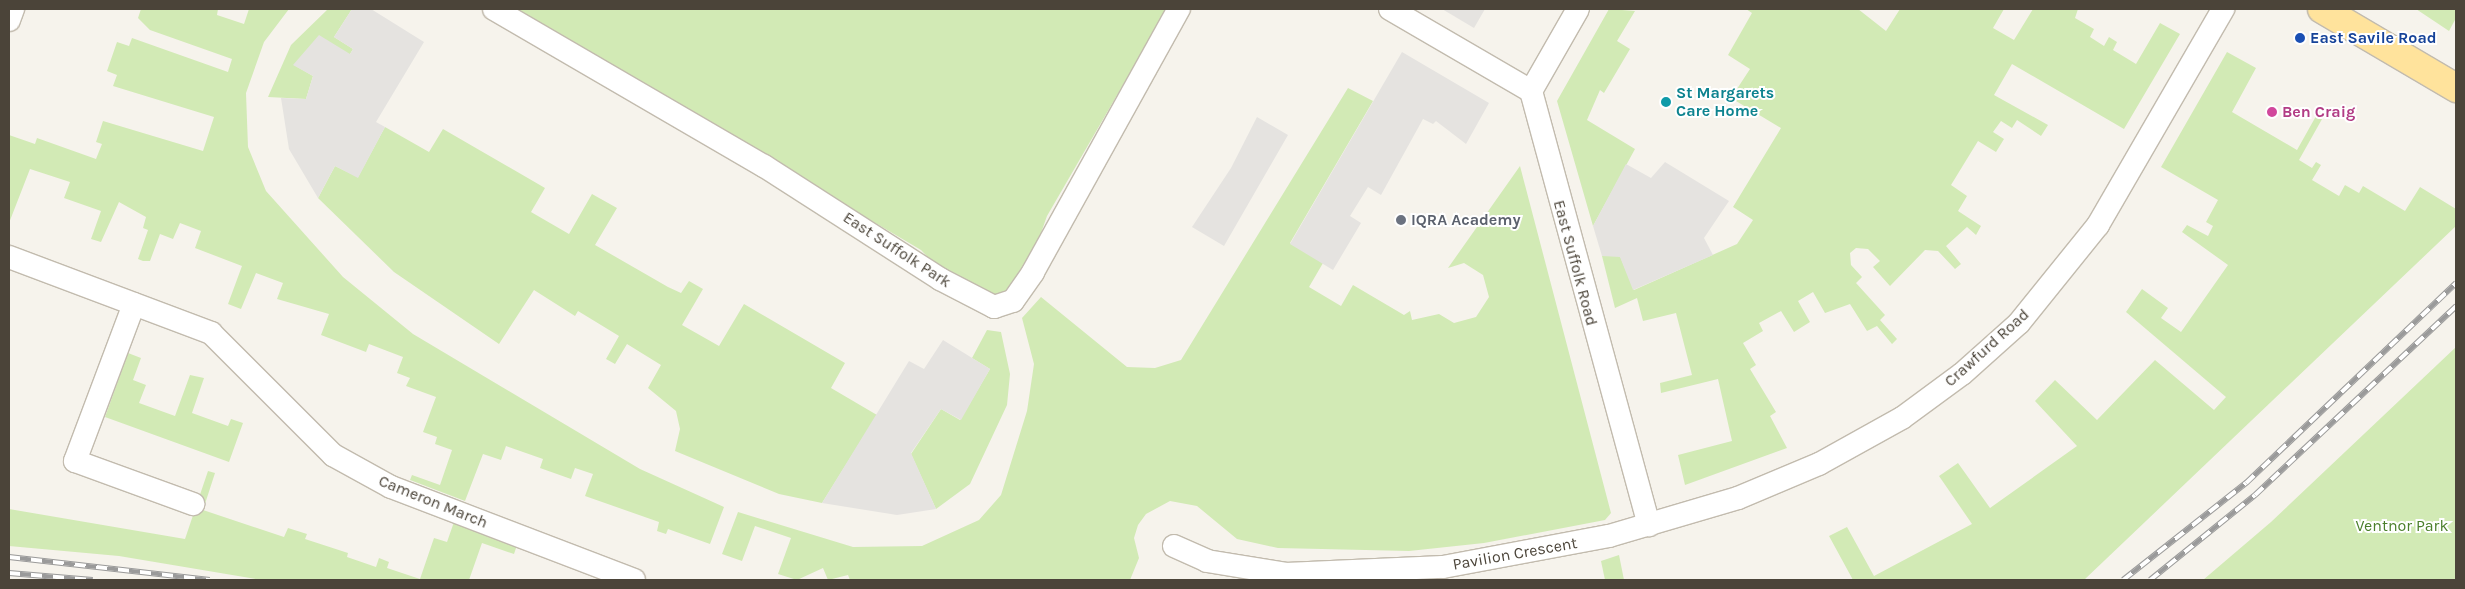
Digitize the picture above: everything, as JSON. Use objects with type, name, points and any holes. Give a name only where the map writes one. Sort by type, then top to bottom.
[{"type":"main road","points":[[2322,9],[2456,88]]},
{"type":"street","points":[[9,20],[13,9]]},
{"type":"street","name":"East Suffolk Park","points":[[494,9],[994,307],[1013,302],[1033,272],[1179,9]]},
{"type":"street","points":[[1390,9],[1532,91],[1578,9]]},
{"type":"street","name":"Crawfurd Road","points":[[1649,525],[1774,485],[1843,451],[1902,418],[2001,341],[2098,225],[2223,9]]},
{"type":"street","name":"East Suffolk Road","points":[[1532,91],[1649,525]]},
{"type":"street","name":"Cameron March","points":[[9,257],[211,332],[333,455],[391,487],[634,580]]},
{"type":"street","points":[[134,304],[75,461],[193,504]]},
{"type":"street","name":"Pavilion Crescent","points":[[1174,546],[1207,561],[1242,569],[1286,574],[1371,573],[1443,567],[1649,525]]},
{"type":"green space","points":[[141,9],[218,9],[217,15],[244,24],[249,9],[289,9],[264,42],[246,93],[248,147],[266,191],[343,277],[413,334],[640,469],[724,507],[710,544],[668,529],[666,534],[657,531],[659,522],[585,496],[593,474],[575,468],[571,479],[540,468],[543,459],[506,446],[501,460],[483,454],[465,501],[410,480],[412,475],[440,485],[452,450],[435,444],[437,437],[423,432],[436,397],[406,386],[410,378],[397,373],[403,357],[369,344],[366,352],[321,335],[329,314],[277,299],[283,283],[256,273],[241,309],[228,304],[242,266],[195,248],[201,231],[180,223],[173,239],[160,234],[150,261],[143,261],[138,259],[148,230],[143,228],[146,217],[119,202],[101,242],[91,239],[101,211],[64,198],[70,182],[30,169],[9,223],[9,135],[35,144],[37,138],[96,159],[102,144],[96,142],[103,121],[203,151],[214,117],[113,86],[117,75],[107,71],[117,42],[129,46],[132,38],[228,72],[232,59],[150,30],[138,18]]},
{"type":"green space","points":[[328,9],[352,9],[334,37],[353,49],[350,54],[294,65],[313,76],[306,99],[268,97],[291,45]]},
{"type":"green space","points":[[514,9],[1167,9],[1047,216],[1035,250],[1010,293],[1000,299],[944,274],[921,250]]},
{"type":"green space","points":[[1609,9],[1635,11],[1617,41],[1630,49],[1604,93],[1600,90],[1587,120],[1635,149],[1593,226],[1557,101]]},
{"type":"green space","points":[[1746,9],[1858,9],[1886,31],[1900,9],[2004,9],[1993,28],[2014,40],[2033,9],[2078,9],[2075,18],[2094,29],[2090,37],[2104,46],[2109,37],[2117,42],[2113,50],[2136,64],[2160,23],[2180,34],[2124,129],[2012,64],[1994,95],[2048,125],[2041,136],[2017,120],[2012,128],[2001,121],[1993,132],[2004,139],[1996,152],[1978,141],[1951,185],[1967,196],[1958,211],[1981,226],[1976,235],[1967,227],[1946,246],[1961,264],[1955,269],[1938,251],[1925,250],[1890,286],[1873,267],[1880,261],[1868,249],[1856,248],[1850,253],[1851,265],[1862,277],[1856,283],[1885,315],[1880,320],[1897,339],[1892,344],[1877,326],[1867,331],[1850,304],[1825,313],[1813,292],[1798,301],[1810,322],[1794,332],[1781,311],[1759,323],[1763,331],[1743,343],[1756,365],[1750,369],[1776,412],[1770,416],[1787,448],[1685,485],[1678,455],[1732,441],[1718,379],[1661,393],[1660,383],[1692,375],[1676,313],[1643,321],[1637,298],[1615,308],[1602,256],[1620,256],[1634,290],[1737,244],[1753,220],[1733,207],[1781,128],[1731,98],[1750,69],[1728,55],[1752,13]]},
{"type":"green space","points":[[2416,9],[2456,9],[2456,18],[2449,31]]},
{"type":"green space","points":[[2227,52],[2256,68],[2232,112],[2297,150],[2320,109],[2326,112],[2299,160],[2312,168],[2316,162],[2321,165],[2312,180],[2339,196],[2345,185],[2359,193],[2363,186],[2405,211],[2420,187],[2456,209],[2456,226],[2084,580],[1853,580],[1829,536],[1847,527],[1874,576],[1972,524],[1939,476],[1958,463],[1990,508],[2077,446],[2035,401],[2055,380],[2097,420],[2155,360],[2214,410],[2226,397],[2126,312],[2142,289],[2168,308],[2161,318],[2181,332],[2228,265],[2182,232],[2187,225],[2208,236],[2213,226],[2206,222],[2218,200],[2161,167]]},
{"type":"green space","points":[[1348,88],[1373,101],[1290,243],[1323,263],[1309,287],[1341,306],[1353,285],[1404,315],[1410,311],[1412,320],[1439,314],[1454,323],[1476,317],[1489,297],[1483,275],[1464,263],[1448,268],[1520,166],[1611,513],[1605,520],[1484,543],[1409,551],[1278,548],[1237,539],[1197,506],[1170,501],[1146,514],[1138,525],[1134,538],[1139,558],[1130,580],[850,580],[848,575],[828,580],[823,568],[797,580],[778,574],[791,538],[755,526],[742,561],[722,554],[738,512],[853,547],[922,546],[979,520],[1001,495],[1027,411],[1034,364],[1022,318],[1041,297],[1127,367],[1155,368],[1181,360]]},
{"type":"green space","points":[[385,127],[429,152],[443,129],[545,188],[531,212],[569,234],[592,194],[617,208],[595,245],[681,293],[689,281],[703,289],[682,325],[719,346],[744,304],[845,363],[831,388],[877,415],[822,503],[779,494],[675,451],[680,429],[676,411],[648,388],[661,365],[627,344],[615,364],[606,359],[619,336],[578,311],[575,316],[534,290],[499,344],[394,272],[318,198],[335,166],[358,177]]},
{"type":"green space","points":[[987,330],[1001,332],[1010,374],[1007,405],[970,484],[936,509],[911,454],[941,409],[960,420],[990,369],[972,358]]},
{"type":"green space","name":"Ventnor Park","points":[[2456,347],[2456,580],[2203,580],[2271,522]]},
{"type":"green space","points":[[128,353],[141,358],[133,380],[146,385],[139,403],[175,416],[190,375],[204,378],[192,413],[228,426],[231,419],[243,423],[229,462],[105,417]]},
{"type":"green space","points":[[208,471],[215,473],[203,510],[284,537],[288,528],[307,534],[305,539],[348,553],[347,557],[376,567],[379,558],[389,562],[387,568],[420,579],[434,538],[447,542],[454,522],[517,545],[514,554],[482,543],[469,580],[262,580],[119,556],[9,546],[9,509],[185,539]]},
{"type":"green space","points":[[1619,555],[1624,580],[1605,580],[1601,561]]},
{"type":"shaded area","points":[[352,9],[371,9],[424,42],[376,122],[385,127],[358,178],[335,166],[318,198],[289,149],[281,98],[306,99],[313,76],[293,65],[319,35],[350,54],[353,49],[334,37]]},
{"type":"shaded area","points":[[1442,9],[1485,9],[1474,28]]},
{"type":"shaded area","points":[[1402,52],[1489,103],[1466,144],[1436,121],[1433,124],[1423,119],[1381,195],[1368,187],[1350,216],[1361,223],[1333,270],[1290,244]]},
{"type":"shaded area","points":[[1257,117],[1288,135],[1224,246],[1192,227],[1231,168]]},
{"type":"shaded area","points":[[1665,162],[1729,201],[1704,238],[1713,255],[1633,290],[1620,257],[1602,256],[1593,226],[1626,164],[1651,178]]},
{"type":"shaded area","points":[[943,340],[990,369],[961,420],[941,409],[911,453],[936,509],[897,515],[822,503],[909,361],[924,369]]},
{"type":"railway","points":[[2123,580],[2246,483],[2456,283]]},
{"type":"railway","points":[[2150,580],[2255,495],[2456,306]]},
{"type":"railway","points":[[9,557],[210,580]]},
{"type":"railway","points":[[9,573],[93,580]]},
{"type":"place","name":"East Savile Road","points":[[2300,38]]},
{"type":"place","name":"St Margarets Care Home","points":[[1666,102]]},
{"type":"place","name":"Ben Craig","points":[[2272,112]]},
{"type":"place","name":"IQRA Academy","points":[[1401,220]]}]
